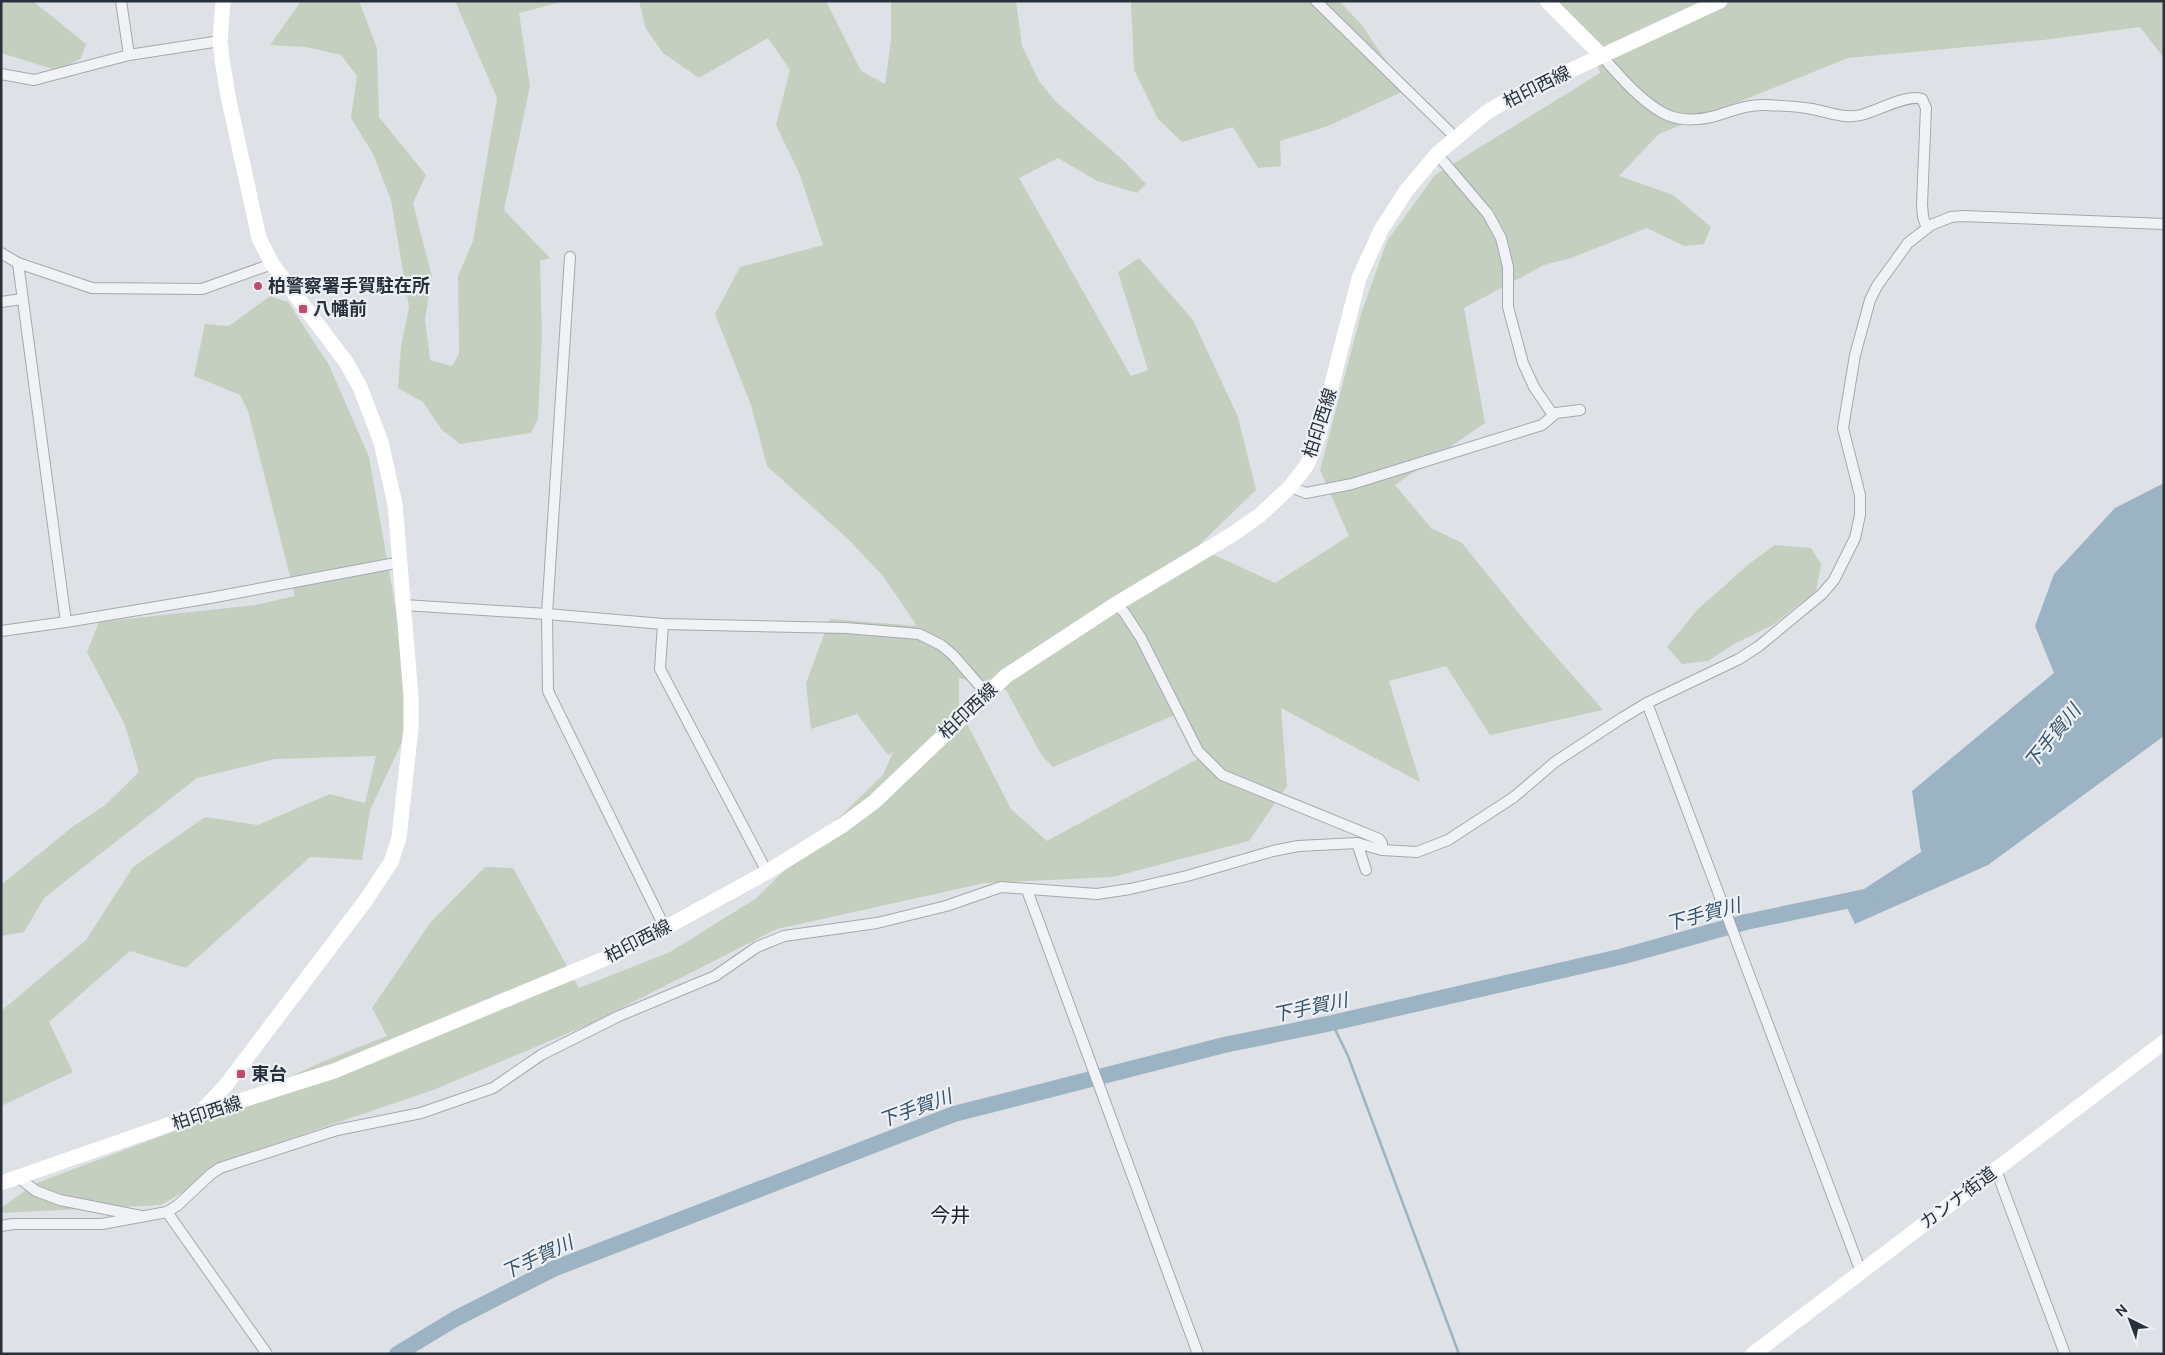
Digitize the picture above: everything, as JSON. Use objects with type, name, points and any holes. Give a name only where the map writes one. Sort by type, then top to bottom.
[{"type":"main road","points":[[199,1114],[226,1085],[366,900],[391,862],[399,838],[411,728],[410,672],[395,504],[381,442],[360,387],[336,347],[272,264],[262,245],[228,96],[220,41],[223,1]]},
{"type":"main road","points":[[1547,1],[1602,56]]},
{"type":"main road","name":"柏印西線","points":[[1,1183],[199,1114],[278,1090],[375,1055],[604,959],[767,872],[843,825],[874,802],[986,693],[1006,676],[1116,604],[1233,534],[1260,515],[1290,487],[1307,465],[1324,421],[1353,300],[1368,254],[1406,191],[1437,154],[1455,137],[1487,112],[1511,98],[1720,1]]},
{"type":"main road","name":"カンナ街道","points":[[1753,1354],[2164,1042]]},
{"type":"street","points":[[121,1],[129,55]]},
{"type":"street","points":[[1316,1],[1455,137]]},
{"type":"street","points":[[1,74],[34,80],[129,55],[220,41]]},
{"type":"street","points":[[1602,56],[1616,73],[1658,110],[1671,117],[1701,119],[1750,105],[1764,105],[1811,109],[1850,117],[1911,98],[1922,99],[1926,108],[1922,204],[1923,218],[1927,228]]},
{"type":"street","points":[[1437,154],[1488,214],[1501,238],[1508,267],[1508,307],[1523,363],[1534,387],[1553,415]]},
{"type":"street","points":[[1,1226],[13,1224],[102,1224],[167,1212],[178,1205],[220,1168],[347,1127],[421,1113],[493,1088],[541,1055],[619,1016],[715,976],[758,947],[784,936],[877,923],[946,906],[1001,887],[1105,893],[1187,876],[1298,846],[1357,843],[1382,850],[1417,852],[1448,840],[1514,797],[1562,757],[1647,703],[1739,660],[1806,608],[1834,580],[1855,538],[1860,515],[1859,489],[1843,428],[1855,355],[1870,300],[1877,286],[1908,243],[1927,228],[1951,217],[1963,216],[2164,224]]},
{"type":"street","points":[[1,253],[18,263],[92,288],[202,289],[272,264]]},
{"type":"street","points":[[570,257],[548,614],[548,691],[665,928]]},
{"type":"street","points":[[18,263],[66,622]]},
{"type":"street","points":[[1,302],[22,299]]},
{"type":"street","points":[[1290,487],[1306,493],[1352,484],[1542,425],[1553,415],[1563,411],[1580,410]]},
{"type":"street","points":[[1,631],[66,622],[401,562]]},
{"type":"street","points":[[1116,604],[1124,612],[1141,638],[1198,751],[1222,775],[1379,839],[1382,844],[1382,850]]},
{"type":"street","points":[[404,605],[548,614],[663,624],[846,628],[919,634],[941,645],[953,655],[986,693]]},
{"type":"street","points":[[663,624],[660,669],[767,872]]},
{"type":"street","points":[[1647,703],[1861,1272]]},
{"type":"street","points":[[1357,843],[1366,870]]},
{"type":"street","points":[[1027,890],[1198,1354]]},
{"type":"street","points":[[1996,1170],[2065,1354]]},
{"type":"street","points":[[18,1177],[36,1191],[60,1200],[144,1216]]},
{"type":"street","points":[[167,1212],[267,1354]]},
{"type":"green space","points":[[1,1],[33,1],[86,44],[81,58],[59,71],[1,53]]},
{"type":"green space","points":[[301,1],[359,1],[377,48],[379,117],[426,175],[413,203],[432,277],[425,319],[430,360],[452,366],[459,354],[458,276],[473,241],[497,98],[455,1],[565,1],[519,13],[530,86],[504,210],[550,258],[540,261],[542,335],[538,419],[531,433],[460,444],[442,430],[423,402],[398,388],[401,346],[409,307],[391,200],[373,154],[351,118],[357,76],[341,55],[306,47],[270,45]]},
{"type":"green space","points":[[639,1],[826,1],[861,71],[885,84],[891,40],[891,1],[1016,1],[1022,46],[1039,81],[1056,102],[1123,160],[1146,184],[1137,193],[1097,181],[1058,158],[1019,178],[1131,376],[1148,370],[1118,272],[1139,258],[1193,320],[1238,417],[1256,490],[1197,547],[1275,583],[1349,536],[1320,470],[1361,314],[1387,241],[1435,175],[1600,73],[1589,38],[1556,1],[2164,1],[2164,58],[2140,27],[2043,40],[1848,58],[1659,134],[1619,176],[1673,195],[1711,227],[1704,244],[1684,246],[1647,228],[1571,258],[1544,265],[1464,308],[1485,423],[1395,485],[1431,528],[1462,543],[1530,627],[1603,710],[1490,735],[1446,666],[1389,681],[1420,782],[1281,708],[1287,786],[1249,841],[1113,877],[985,883],[777,929],[590,1024],[433,1090],[213,1165],[196,1185],[161,1205],[1,1213],[1,1208],[34,1184],[170,1133],[324,1061],[387,1036],[372,1008],[430,923],[485,867],[513,868],[579,988],[670,952],[755,899],[883,775],[893,752],[888,755],[857,714],[811,729],[806,683],[830,619],[917,626],[883,576],[848,539],[767,466],[751,405],[715,314],[740,267],[823,245],[800,175],[776,125],[790,70],[768,38],[699,78],[663,53],[646,29]],"holes":[[[959,678],[1006,690],[1042,756],[1053,767],[1177,714],[1205,755],[1047,841],[1011,809],[959,708]]]},
{"type":"green space","points":[[1131,1],[1339,1],[1361,24],[1406,90],[1328,126],[1280,141],[1281,166],[1258,168],[1233,127],[1182,142],[1158,119],[1134,70]]},
{"type":"green space","points":[[270,296],[288,302],[329,365],[369,457],[397,616],[406,680],[405,736],[370,810],[362,860],[310,857],[186,968],[130,951],[49,1022],[73,1072],[1,1106],[1,1011],[86,940],[133,867],[205,817],[258,825],[330,794],[365,803],[376,756],[275,759],[197,778],[44,898],[24,932],[1,936],[1,885],[71,828],[104,806],[139,772],[125,725],[87,652],[99,622],[255,605],[295,596],[248,411],[240,395],[194,376],[205,324],[229,326]]},
{"type":"green space","points":[[1775,545],[1811,548],[1821,564],[1816,591],[1773,625],[1736,643],[1708,661],[1682,664],[1667,647],[1697,610],[1750,563]]},
{"type":"water","points":[[2164,483],[2164,736],[1988,865],[1855,924],[1844,902],[1921,852],[1912,791],[2054,673],[2035,626],[2054,574],[2115,508]]},
{"type":"waterway","name":"下手賀川","points":[[397,1354],[455,1319],[553,1269],[954,1114],[1224,1045],[1332,1023],[1624,956],[1746,922],[1865,897]]},
{"type":"waterway","points":[[1332,1023],[1348,1056],[1459,1354]]},
{"type":"place","name":"柏警察署手賀駐在所","points":[[258,286]]},
{"type":"place","name":"八幡前","points":[[303,309]]},
{"type":"place","name":"東台","points":[[241,1074]]},
{"type":"district","name":"今井","points":[[950,1215]]}]
